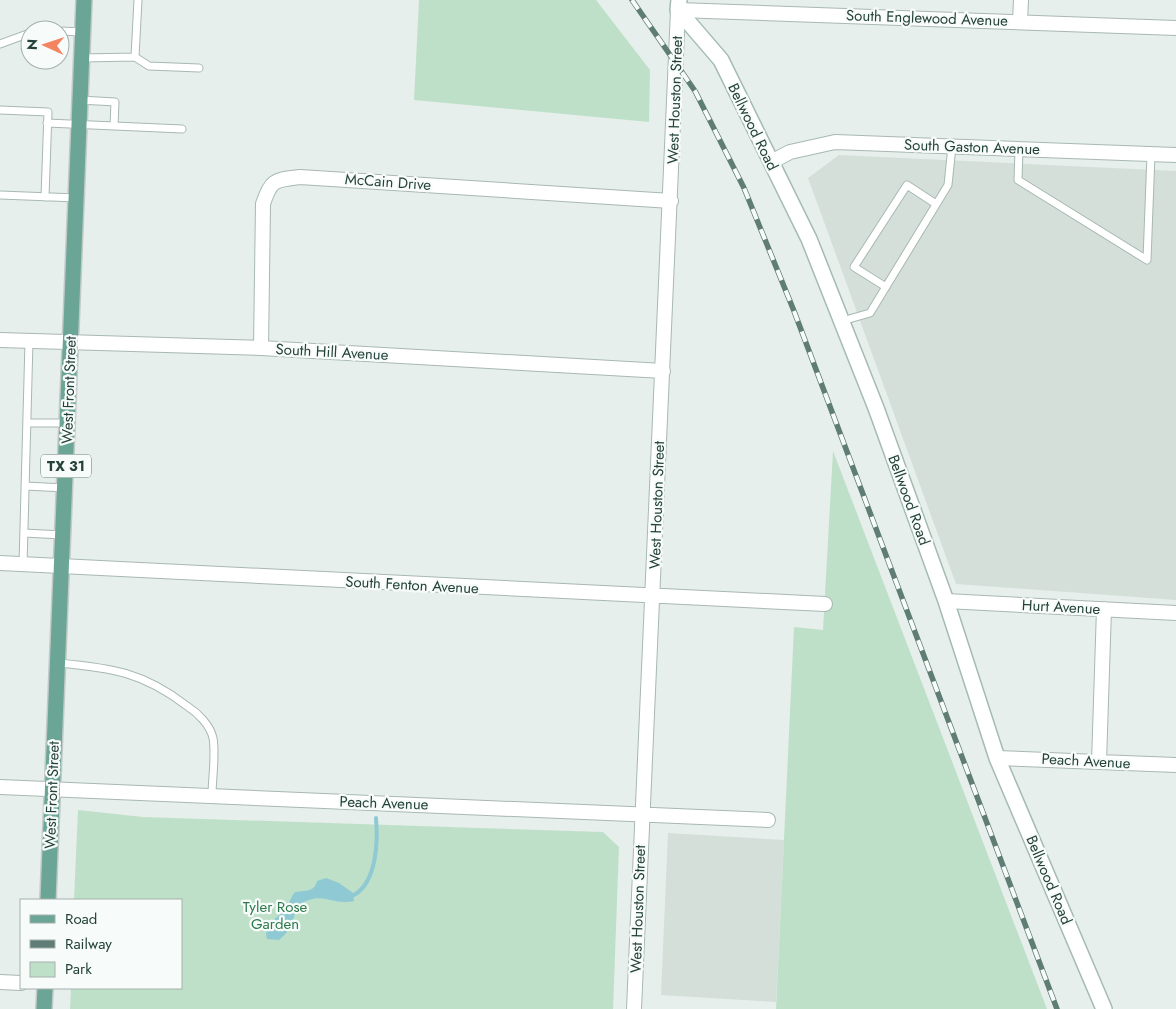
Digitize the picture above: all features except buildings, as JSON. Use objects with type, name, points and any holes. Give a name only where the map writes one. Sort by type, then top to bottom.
[{"type":"main road","points":[[71,0],[83,7]]},
{"type":"main road","name":"West Front Street","points":[[48,899],[80,124],[83,7]]},
{"type":"main road","points":[[44,1009],[45,989]]},
{"type":"street","points":[[1020,21],[1021,0]]},
{"type":"street","name":"South Englewood Avenue","points":[[678,5],[1176,28]]},
{"type":"street","name":"Bellwood Road","points":[[678,5],[720,60],[810,238],[946,601],[997,758],[1104,1009]]},
{"type":"street","name":"West Houston Street","points":[[634,1009],[654,597],[678,5]]},
{"type":"street","name":"South Gaston Avenue","points":[[771,162],[790,152],[835,142],[1176,155]]},
{"type":"street","name":"McCain Drive","points":[[261,348],[263,204],[268,187],[280,179],[300,177],[670,201]]},
{"type":"street","name":"South Hill Avenue","points":[[0,340],[261,348],[663,371]]},
{"type":"street","name":"South Fenton Avenue","points":[[0,564],[825,604]]},
{"type":"street","name":"Hurt Avenue","points":[[946,601],[1176,613]]},
{"type":"street","points":[[1099,762],[1104,609]]},
{"type":"street","name":"Peach Avenue","points":[[997,758],[1176,764]]},
{"type":"street","name":"Peach Avenue","points":[[0,787],[768,820]]},
{"type":"street","points":[[0,982],[20,983]]},
{"type":"lane","points":[[135,57],[138,0]]},
{"type":"lane","points":[[70,31],[82,32]]},
{"type":"lane","points":[[0,44],[20,37]]},
{"type":"lane","points":[[82,58],[135,57],[149,66],[199,68]]},
{"type":"lane","points":[[80,100],[115,102],[114,126]]},
{"type":"lane","points":[[0,110],[48,112],[45,197]]},
{"type":"lane","points":[[48,123],[182,129]]},
{"type":"lane","points":[[842,321],[870,313],[948,185],[952,146]]},
{"type":"lane","points":[[1019,149],[1018,180],[1147,260],[1151,154]]},
{"type":"lane","points":[[886,287],[854,267],[907,185],[936,204]]},
{"type":"lane","points":[[0,195],[77,198]]},
{"type":"lane","points":[[23,565],[29,341]]},
{"type":"lane","points":[[27,423],[68,424]]},
{"type":"lane","points":[[25,486],[65,488]]},
{"type":"lane","points":[[24,533],[63,535]]},
{"type":"lane","points":[[58,663],[116,670],[141,677],[174,696],[201,716],[213,737],[212,796]]},
{"type":"shaded area","points":[[839,155],[1176,171],[1176,600],[956,584],[808,178]]},
{"type":"shaded area","points":[[668,833],[784,840],[776,1002],[661,995]]},
{"type":"green space","points":[[419,0],[596,0],[650,70],[649,122],[414,100]]},
{"type":"green space","points":[[833,451],[1047,1009],[776,1009],[794,627],[823,630]]},
{"type":"green space","name":"Tyler Rose Garden","points":[[78,810],[143,817],[603,832],[619,847],[613,1009],[70,1009],[71,989],[182,989],[182,899],[74,899]]},
{"type":"water","points":[[326,878],[339,883],[353,893],[354,901],[338,902],[320,898],[306,901],[297,906],[287,932],[279,940],[267,939],[266,933],[269,925],[286,908],[295,892],[314,888],[317,881]]},
{"type":"waterway","points":[[354,895],[362,889],[372,871],[377,838],[376,818]]},
{"type":"railway","points":[[632,0],[695,91],[744,188],[794,311],[1057,1009]]}]
